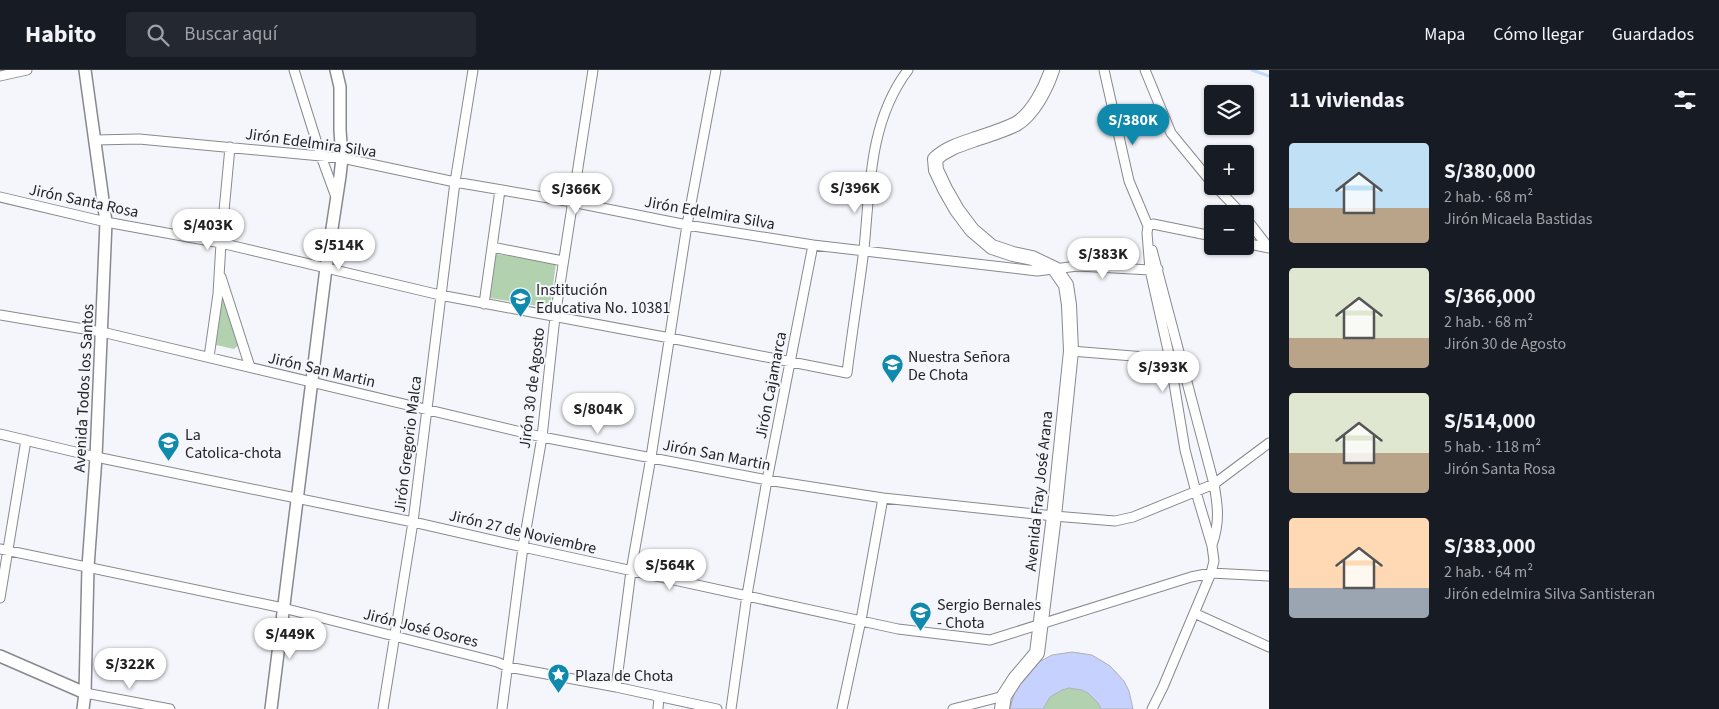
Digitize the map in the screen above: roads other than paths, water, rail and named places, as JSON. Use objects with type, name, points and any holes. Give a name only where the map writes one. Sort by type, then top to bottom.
[{"type":"main road","points":[[1052,70],[1048,82],[1035,105],[1018,123],[998,132],[945,150],[935,159],[936,170],[945,189],[957,210],[972,230],[992,247],[1032,258],[1055,269]]},
{"type":"main road","name":"Avenida Fray José Arana","points":[[1003,702],[1015,679],[1037,653],[1054,516],[1071,351],[1066,285],[1055,269]]},
{"type":"street","points":[[0,76],[27,70]]},
{"type":"street","name":"Avenida Todos los Santos","points":[[83,709],[86,693],[88,567],[96,457],[106,222],[85,70]]},
{"type":"street","points":[[294,70],[321,156],[336,196]]},
{"type":"street","points":[[271,709],[326,268],[342,158],[340,87],[336,70]]},
{"type":"street","name":"Jirón Gregorio Malca","points":[[383,709],[413,522],[440,295],[473,70]]},
{"type":"street","name":"Jirón 30 de Agosto","points":[[502,709],[523,547],[542,437],[555,317],[592,70]]},
{"type":"street","points":[[616,687],[631,571],[651,457],[687,225],[716,70]]},
{"type":"street","points":[[863,250],[873,155],[879,130],[887,105],[899,81],[908,70]]},
{"type":"street","points":[[1104,70],[1129,181],[1147,230],[1184,442],[1212,546],[1214,561],[1211,573],[1152,709]]},
{"type":"street","points":[[1145,70],[1171,133],[1204,173]]},
{"type":"street","name":"Jirón Edelmira Silva","points":[[95,140],[139,139],[230,146],[342,158],[456,182],[572,202],[687,225],[813,245],[1038,271],[1078,266],[1154,270]]},
{"type":"street","points":[[208,357],[218,294],[230,146]]},
{"type":"street","points":[[484,304],[500,190]]},
{"type":"street","points":[[1224,195],[1233,205]]},
{"type":"street","name":"Jirón Santa Rosa","points":[[0,197],[106,222],[221,243],[440,295],[670,338],[847,374],[863,250]]},
{"type":"street","points":[[1147,230],[1153,224],[1204,234]]},
{"type":"street","points":[[1254,229],[1269,248]]},
{"type":"street","name":"Jirón Cajamarca","points":[[731,709],[747,595],[767,480],[813,245]]},
{"type":"street","points":[[1254,245],[1269,248]]},
{"type":"street","points":[[492,247],[563,261]]},
{"type":"street","points":[[219,270],[250,367]]},
{"type":"street","points":[[1154,270],[1180,356],[1214,484],[1218,509],[1218,529],[1212,546]]},
{"type":"street","name":"Jirón San Martin","points":[[0,315],[102,332],[542,437],[767,480],[883,498],[1054,516],[1115,521],[1133,518],[1214,484],[1269,443]]},
{"type":"street","points":[[1071,351],[1170,359],[1180,356]]},
{"type":"street","name":"Jirón 27 de Noviembre","points":[[0,434],[96,457],[413,522],[898,629],[990,640],[1191,577],[1211,573],[1269,576]]},
{"type":"street","points":[[0,598],[4,550],[26,440]]},
{"type":"street","points":[[842,709],[861,620],[883,498]]},
{"type":"street","name":"Jirón José Osores","points":[[4,550],[284,608],[497,662],[508,667],[616,687],[717,709]]},
{"type":"street","points":[[1194,613],[1269,647]]},
{"type":"street","points":[[0,656],[86,693],[170,709]]},
{"type":"street","points":[[658,709],[660,697]]},
{"type":"street","points":[[953,709],[1003,702]]},
{"type":"waterway","points":[[1252,70],[1269,76]]},
{"type":"place","name":"Institución Educativa No. 10381","points":[[520,317]]},
{"type":"place","name":"Nuestra Señora De Chota","points":[[892,384]]},
{"type":"place","name":"La Catolica-chota","points":[[169,462]]},
{"type":"place","name":"Sergio Bernales - Chota","points":[[921,632]]},
{"type":"place","name":"Plaza de Chota","points":[[559,694]]}]
